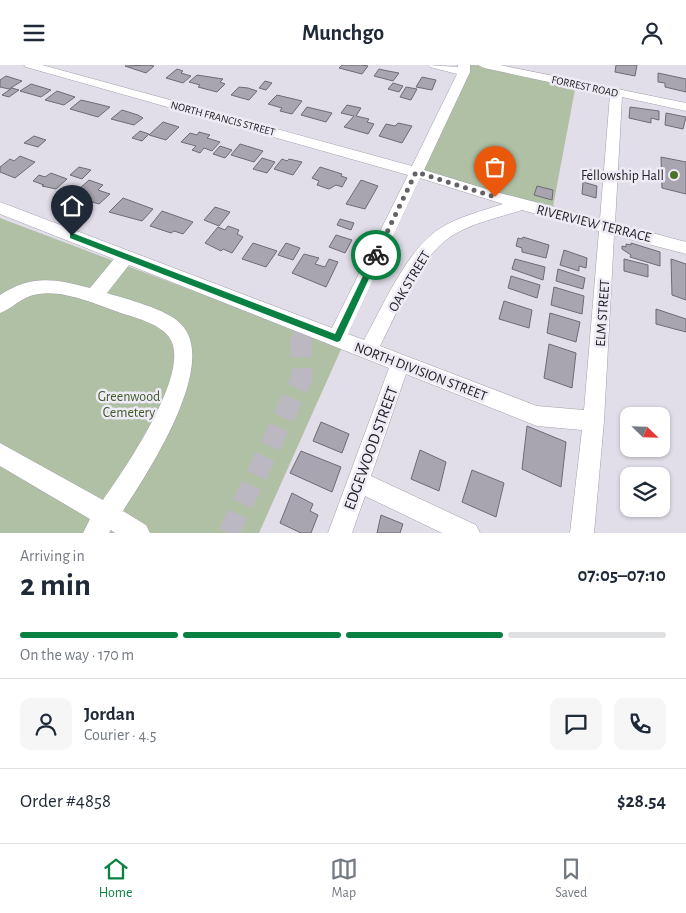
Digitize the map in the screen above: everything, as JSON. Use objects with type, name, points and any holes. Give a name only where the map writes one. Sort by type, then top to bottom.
[{"type":"street","name":"NORTH FRANCIS STREET","points":[[30,65],[416,172]]},
{"type":"street","points":[[337,339],[464,68],[434,65]]},
{"type":"street","name":"FORREST ROAD","points":[[484,65],[686,107]]},
{"type":"street","name":"ELM STREET","points":[[582,533],[594,421],[616,92]]},
{"type":"street","name":"RIVERVIEW TERRACE","points":[[416,172],[521,205],[686,248]]},
{"type":"street","name":"OAK STREET","points":[[368,351],[416,266],[440,236],[471,222],[521,205]]},
{"type":"street","name":"NORTH DIVISION STREET","points":[[0,208],[537,416],[594,421]]},
{"type":"street","points":[[94,296],[126,257]]},
{"type":"street","points":[[0,305],[23,290],[51,285],[94,296],[153,317],[173,328],[181,340],[185,354],[173,402],[101,524]]},
{"type":"street","name":"EDGEWOOD STREET","points":[[340,533],[400,363]]},
{"type":"street","points":[[0,454],[101,524],[138,533]]},
{"type":"street","points":[[358,481],[468,533]]},
{"type":"green space","points":[[464,65],[484,65],[576,84],[552,212],[416,172]]},
{"type":"green space","name":"Greenwood Cemetery","points":[[0,218],[342,347],[259,533],[0,533]]},
{"type":"building","points":[[342,65],[368,66],[362,74],[339,68]]},
{"type":"building","points":[[616,65],[637,65],[635,76],[615,72]]},
{"type":"building","points":[[125,66],[154,66],[146,73]]},
{"type":"building","points":[[177,69],[183,71],[181,73],[191,76],[183,83],[166,78]]},
{"type":"building","points":[[379,69],[399,73],[393,81],[374,76]]},
{"type":"building","points":[[658,73],[686,79],[686,92],[665,87],[665,83],[658,82]]},
{"type":"building","points":[[197,75],[223,79],[220,82],[225,84],[217,92],[198,87],[200,85],[189,82]]},
{"type":"building","points":[[6,76],[22,81],[9,89],[0,87],[0,80]]},
{"type":"building","points":[[422,77],[436,80],[432,90],[416,87]]},
{"type":"building","points":[[265,81],[272,83],[266,90],[259,88]]},
{"type":"building","points":[[393,83],[403,86],[399,92],[388,89]]},
{"type":"building","points":[[31,84],[51,90],[41,97],[20,91]]},
{"type":"building","points":[[239,87],[257,91],[249,100],[231,95]]},
{"type":"building","points":[[406,87],[417,89],[411,100],[400,97]]},
{"type":"building","points":[[12,88],[19,90],[9,97],[2,95]]},
{"type":"building","points":[[57,91],[75,97],[64,105],[45,100]]},
{"type":"building","points":[[277,95],[302,101],[292,114],[280,111],[282,108],[268,104]]},
{"type":"building","points":[[81,100],[110,107],[98,117],[70,109]]},
{"type":"building","points":[[347,105],[361,108],[356,116],[369,119],[367,122],[374,124],[368,134],[344,127],[354,116],[341,113]]},
{"type":"building","points":[[307,107],[332,113],[326,122],[301,115]]},
{"type":"building","points":[[630,107],[659,111],[659,120],[651,118],[651,123],[629,118]]},
{"type":"building","points":[[122,110],[143,118],[134,125],[111,119]]},
{"type":"building","points":[[666,113],[686,117],[683,129],[665,125]]},
{"type":"building","points":[[163,122],[179,127],[166,140],[149,135]]},
{"type":"building","points":[[398,123],[412,126],[402,143],[379,136],[386,124],[395,126]]},
{"type":"building","points":[[140,131],[149,134],[142,141],[132,138]]},
{"type":"building","points":[[199,132],[210,135],[207,138],[220,142],[212,151],[204,148],[200,153],[192,150],[196,146],[181,142],[190,133],[197,135]]},
{"type":"building","points":[[34,136],[46,140],[38,147],[24,143]]},
{"type":"building","points":[[240,144],[263,151],[254,162],[231,155]]},
{"type":"building","points":[[220,146],[232,150],[225,158],[213,154]]},
{"type":"building","points":[[20,156],[35,162],[15,178],[0,172],[0,167],[10,159],[14,161]]},
{"type":"building","name":"Fellowship Hall","points":[[661,157],[686,162],[686,194],[662,188]]},
{"type":"building","points":[[262,158],[275,162],[267,173],[253,169]]},
{"type":"building","points":[[282,159],[302,162],[293,175],[274,169]]},
{"type":"building","points":[[79,167],[91,170],[82,179],[70,175]]},
{"type":"building","points":[[320,167],[342,174],[341,176],[347,178],[342,187],[336,185],[329,189],[317,185],[319,181],[312,178]]},
{"type":"building","points":[[583,168],[599,172],[598,181],[581,177]]},
{"type":"building","points":[[51,173],[67,179],[56,189],[42,186],[44,185],[33,181],[39,175],[45,177]]},
{"type":"building","points":[[89,180],[103,185],[98,190],[110,194],[99,204],[92,202],[90,205],[70,197]]},
{"type":"building","points":[[361,180],[378,186],[365,209],[346,204]]},
{"type":"building","points":[[583,182],[597,186],[596,198],[582,194]]},
{"type":"building","points":[[537,186],[553,190],[552,200],[534,195]]},
{"type":"building","points":[[123,198],[153,209],[142,221],[109,212]]},
{"type":"building","points":[[215,207],[230,212],[219,226],[204,220]]},
{"type":"building","points":[[162,211],[193,222],[183,234],[174,231],[171,233],[150,226]]},
{"type":"building","points":[[340,219],[354,223],[351,230],[337,225]]},
{"type":"building","points":[[228,226],[239,230],[237,234],[243,237],[232,253],[223,249],[221,251],[205,243],[218,227],[225,230]]},
{"type":"building","points":[[336,235],[352,240],[345,253],[329,247]]},
{"type":"building","points":[[523,237],[549,245],[546,258],[522,252],[522,248],[516,246],[518,238],[522,239]]},
{"type":"building","points":[[253,243],[277,251],[266,267],[242,259]]},
{"type":"building","points":[[286,243],[300,248],[293,260],[278,255]]},
{"type":"building","points":[[631,243],[660,252],[660,266],[630,257],[631,255],[622,249],[622,246],[626,247],[626,244],[631,245]]},
{"type":"building","points":[[564,250],[587,258],[586,268],[579,266],[579,271],[560,265]]},
{"type":"building","points":[[304,254],[319,258],[315,264],[325,267],[329,259],[338,262],[326,287],[292,273]]},
{"type":"building","points":[[515,259],[545,267],[543,280],[512,269]]},
{"type":"building","points":[[624,259],[648,265],[648,277],[624,271]]},
{"type":"building","points":[[671,259],[686,264],[686,300],[672,295]]},
{"type":"building","points":[[558,269],[585,278],[583,289],[556,281]]},
{"type":"building","points":[[511,276],[540,285],[537,298],[508,288]]},
{"type":"building","points":[[554,287],[584,296],[582,314],[551,305]]},
{"type":"building","points":[[504,301],[532,310],[529,328],[499,319]]},
{"type":"building","points":[[656,309],[686,319],[686,332],[656,324]]},
{"type":"building","points":[[550,313],[580,322],[576,342],[547,333]]},
{"type":"building","points":[[549,344],[576,353],[572,388],[544,378]]},
{"type":"building","points":[[321,422],[349,434],[342,453],[313,441]]},
{"type":"building","points":[[527,426],[566,442],[561,487],[522,469]]},
{"type":"building","points":[[420,450],[446,462],[439,491],[411,479]]},
{"type":"building","points":[[301,451],[341,467],[332,492],[290,473]]},
{"type":"building","points":[[472,470],[504,483],[496,517],[462,502]]},
{"type":"building","points":[[292,493],[313,504],[310,511],[318,515],[311,533],[301,533],[280,523]]},
{"type":"building","points":[[381,515],[403,524],[400,533],[377,533]]},
{"type":"tunnel","points":[[301,325],[301,335]]},
{"type":"tunnel","points":[[229,533],[302,378],[301,335]]},
{"type":"way so far","points":[[376,255],[416,172],[495,197]]},
{"type":"place","name":"Fellowship Hall","points":[[674,175]]},
{"type":"route","points":[[72,236],[337,339],[376,255]]}]
